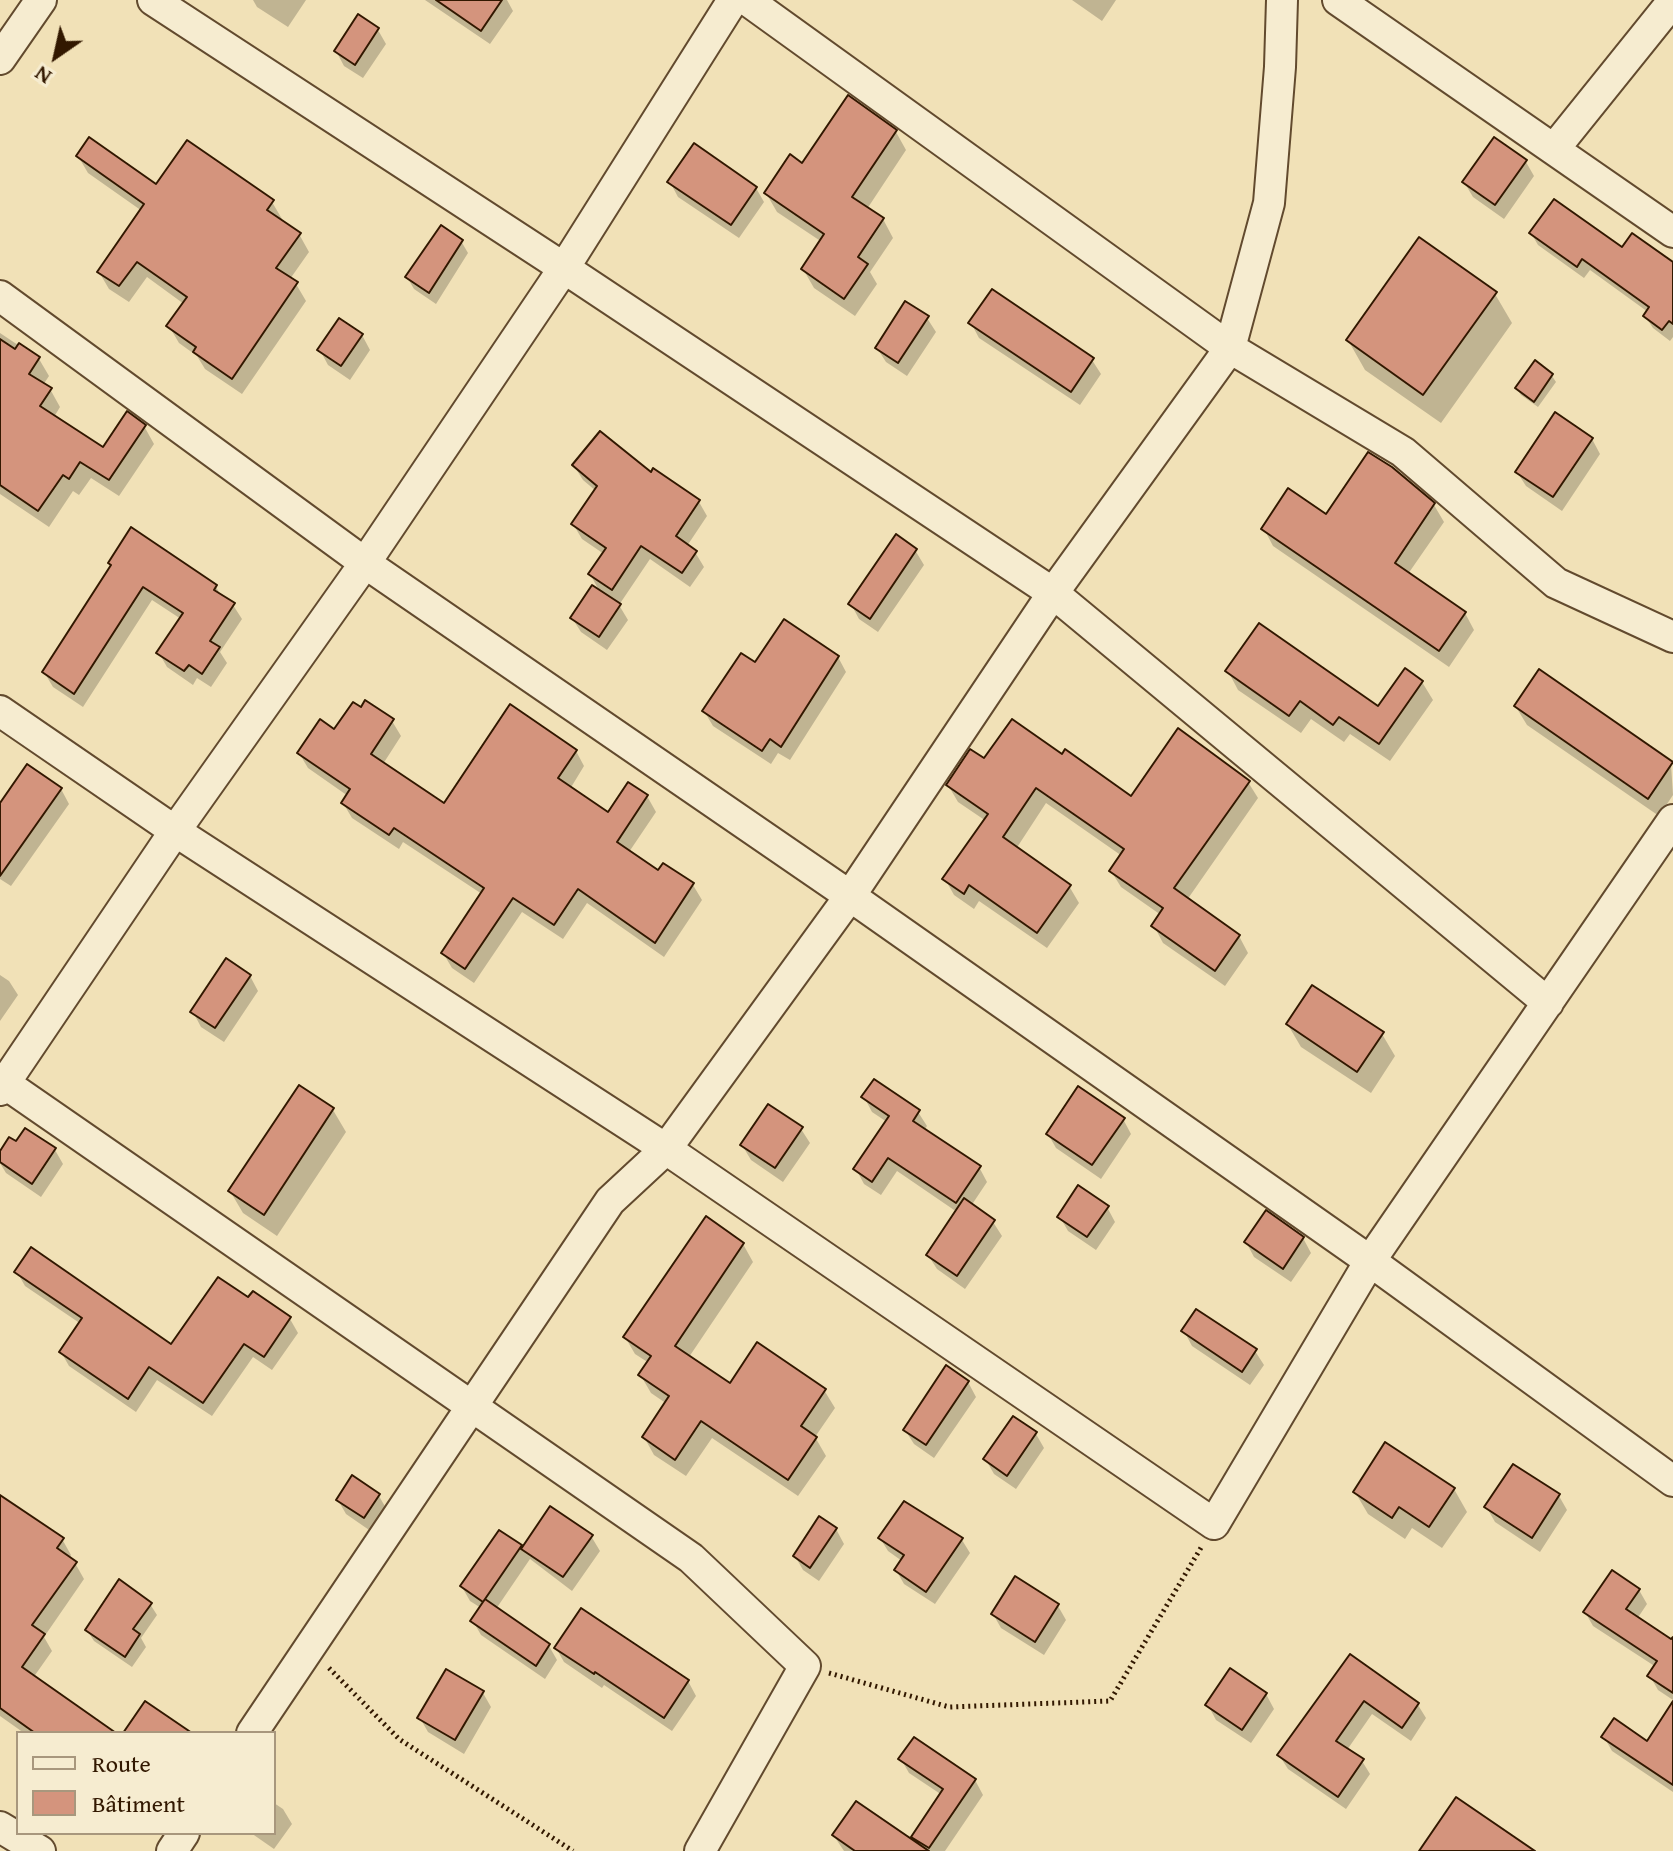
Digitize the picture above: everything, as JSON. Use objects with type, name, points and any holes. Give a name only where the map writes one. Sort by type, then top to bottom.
[{"type":"street","points":[[0,59],[41,0]]},
{"type":"street","points":[[153,0],[1053,593],[1548,1003]]},
{"type":"street","points":[[253,1731],[610,1201],[666,1149],[850,896],[1053,593],[1230,348],[1269,203],[1282,0]]},
{"type":"street","points":[[1338,0],[1673,232]]},
{"type":"street","points":[[700,1851],[805,1666],[691,1558],[2,1084],[175,831],[365,563],[747,1],[1230,348],[1403,452],[1556,583],[1673,637]]},
{"type":"street","points":[[1554,149],[1673,1]]},
{"type":"street","points":[[0,296],[365,563],[850,896],[1370,1261],[1673,1481]]},
{"type":"street","points":[[0,711],[175,831],[666,1149],[1214,1524],[1370,1261],[1673,820]]},
{"type":"street","points":[[0,1827],[40,1851]]},
{"type":"path","points":[[805,1666],[949,1707],[1110,1701],[1214,1524]]},
{"type":"path","points":[[309,1649],[399,1739],[573,1851]]},
{"type":"building","points":[[436,0],[502,0],[481,31]]},
{"type":"building","points":[[358,14],[379,28],[355,65],[334,51]]},
{"type":"building","points":[[848,95],[897,130],[852,197],[884,218],[858,257],[868,264],[844,299],[801,269],[824,234],[764,193],[790,154],[802,163]]},
{"type":"building","points":[[89,137],[156,184],[187,140],[274,200],[267,210],[301,233],[276,268],[298,282],[232,379],[193,352],[196,347],[166,326],[187,297],[137,262],[119,286],[97,272],[144,204],[76,156]]},
{"type":"building","points":[[1494,137],[1527,160],[1495,205],[1462,182]]},
{"type":"building","points":[[694,143],[757,187],[731,225],[667,182]]},
{"type":"building","points":[[1554,199],[1622,247],[1632,233],[1673,262],[1673,324],[1669,321],[1662,330],[1643,316],[1649,307],[1582,259],[1577,267],[1529,233]]},
{"type":"building","points":[[441,225],[463,240],[429,293],[405,277]]},
{"type":"building","points":[[1419,237],[1497,292],[1423,395],[1346,340]]},
{"type":"building","points":[[992,289],[1094,358],[1071,392],[968,323]]},
{"type":"building","points":[[905,301],[929,316],[898,363],[875,348]]},
{"type":"building","points":[[339,318],[363,334],[341,366],[317,350]]},
{"type":"building","points":[[0,339],[15,349],[19,343],[40,357],[29,374],[52,388],[40,406],[103,447],[127,411],[146,425],[109,480],[80,462],[69,479],[63,475],[38,511],[0,485]]},
{"type":"building","points":[[1535,360],[1553,374],[1534,402],[1515,388]]},
{"type":"building","points":[[1555,412],[1593,438],[1553,497],[1515,472]]},
{"type":"building","points":[[600,431],[651,472],[653,468],[700,500],[676,536],[697,551],[682,573],[641,546],[612,590],[588,574],[606,548],[571,524],[597,486],[572,465]]},
{"type":"building","points":[[1368,452],[1392,467],[1435,503],[1395,563],[1466,612],[1439,651],[1261,529],[1288,488],[1326,514]]},
{"type":"building","points":[[131,527],[217,585],[214,590],[235,603],[210,641],[220,647],[202,674],[189,665],[184,671],[156,653],[183,613],[143,587],[74,694],[42,672],[111,565],[108,563]]},
{"type":"building","points":[[896,534],[917,549],[870,619],[848,604]]},
{"type":"building","points":[[592,585],[621,604],[599,637],[570,618]]},
{"type":"building","points":[[784,619],[839,656],[781,747],[770,739],[762,751],[702,711],[741,653],[755,662]]},
{"type":"building","points":[[1259,623],[1378,706],[1405,668],[1423,681],[1379,744],[1339,717],[1333,725],[1300,701],[1289,716],[1225,671]]},
{"type":"building","points":[[1539,669],[1673,762],[1648,799],[1514,706]]},
{"type":"building","points":[[365,700],[394,719],[371,754],[444,803],[510,704],[577,750],[558,778],[608,812],[628,782],[648,795],[617,842],[658,870],[663,863],[694,883],[655,943],[578,889],[554,925],[513,898],[465,969],[441,953],[484,888],[394,828],[389,835],[341,803],[350,789],[297,753],[320,719],[334,729],[353,702],[361,707]]},
{"type":"building","points":[[1012,719],[1062,754],[1065,749],[1131,796],[1178,728],[1250,781],[1174,888],[1240,935],[1215,971],[1151,926],[1163,908],[1109,871],[1124,849],[1036,788],[1003,837],[1071,885],[1037,933],[969,885],[964,894],[942,879],[988,814],[946,785],[970,749],[984,758]]},
{"type":"building","points":[[27,764],[62,788],[0,876],[0,803]]},
{"type":"building","points":[[226,958],[251,975],[215,1028],[190,1012]]},
{"type":"building","points":[[1312,985],[1384,1032],[1357,1072],[1286,1024]]},
{"type":"building","points":[[874,1079],[920,1110],[913,1121],[981,1166],[956,1203],[888,1158],[872,1182],[853,1169],[889,1116],[861,1097]]},
{"type":"building","points":[[299,1085],[334,1108],[264,1215],[228,1191]]},
{"type":"building","points":[[1078,1086],[1125,1118],[1092,1165],[1046,1134]]},
{"type":"building","points":[[768,1104],[803,1127],[775,1168],[740,1145]]},
{"type":"building","points":[[25,1128],[56,1148],[32,1184],[0,1162],[0,1151],[9,1137],[16,1141]]},
{"type":"building","points":[[1078,1185],[1109,1206],[1087,1237],[1057,1217]]},
{"type":"building","points":[[964,1198],[995,1220],[957,1276],[926,1255]]},
{"type":"building","points":[[1266,1210],[1304,1237],[1283,1269],[1244,1242]]},
{"type":"building","points":[[706,1216],[744,1243],[675,1346],[730,1383],[757,1342],[826,1389],[801,1426],[817,1437],[788,1480],[701,1421],[675,1460],[642,1437],[669,1396],[638,1375],[651,1356],[623,1337]]},
{"type":"building","points":[[31,1247],[171,1344],[218,1277],[248,1297],[253,1291],[291,1317],[264,1357],[244,1344],[203,1403],[149,1367],[128,1399],[59,1352],[82,1318],[14,1272]]},
{"type":"building","points":[[1196,1309],[1257,1349],[1242,1372],[1181,1331]]},
{"type":"building","points":[[946,1365],[969,1381],[926,1445],[903,1430]]},
{"type":"building","points":[[1013,1416],[1037,1432],[1007,1476],[983,1459]]},
{"type":"building","points":[[1385,1442],[1455,1488],[1429,1527],[1399,1507],[1392,1518],[1353,1492]]},
{"type":"building","points":[[1513,1464],[1560,1494],[1532,1538],[1484,1507]]},
{"type":"building","points":[[352,1475],[380,1494],[364,1518],[336,1500]]},
{"type":"building","points":[[0,1495],[64,1538],[57,1548],[77,1562],[32,1625],[45,1634],[22,1667],[113,1731],[32,1731],[0,1708]]},
{"type":"building","points":[[904,1501],[963,1538],[926,1592],[894,1570],[904,1555],[878,1538]]},
{"type":"building","points":[[550,1506],[593,1535],[563,1577],[521,1549]]},
{"type":"building","points":[[819,1516],[837,1528],[810,1568],[793,1556]]},
{"type":"building","points":[[499,1530],[522,1545],[483,1602],[460,1586]]},
{"type":"building","points":[[1612,1570],[1640,1589],[1626,1609],[1671,1639],[1673,1637],[1673,1693],[1647,1676],[1657,1661],[1583,1612]]},
{"type":"building","points":[[1015,1576],[1059,1604],[1035,1642],[991,1614]]},
{"type":"building","points":[[119,1579],[152,1603],[133,1629],[140,1634],[125,1657],[85,1630]]},
{"type":"building","points":[[485,1599],[550,1644],[536,1666],[470,1621]]},
{"type":"building","points":[[581,1608],[689,1680],[664,1718],[554,1648]]},
{"type":"building","points":[[1350,1654],[1419,1703],[1402,1728],[1364,1701],[1336,1741],[1364,1759],[1338,1797],[1277,1755]]},
{"type":"building","points":[[1230,1668],[1267,1693],[1242,1730],[1205,1705]]},
{"type":"building","points":[[446,1669],[484,1691],[455,1740],[417,1718]]},
{"type":"building","points":[[145,1701],[189,1731],[124,1731]]},
{"type":"building","points":[[1673,1701],[1673,1785],[1601,1737],[1614,1718],[1647,1741]]},
{"type":"building","points":[[914,1737],[976,1779],[929,1848],[911,1837],[943,1789],[898,1759]]},
{"type":"building","points":[[1456,1797],[1535,1851],[1419,1851]]},
{"type":"building","points":[[856,1801],[929,1851],[855,1851],[832,1835]]}]
